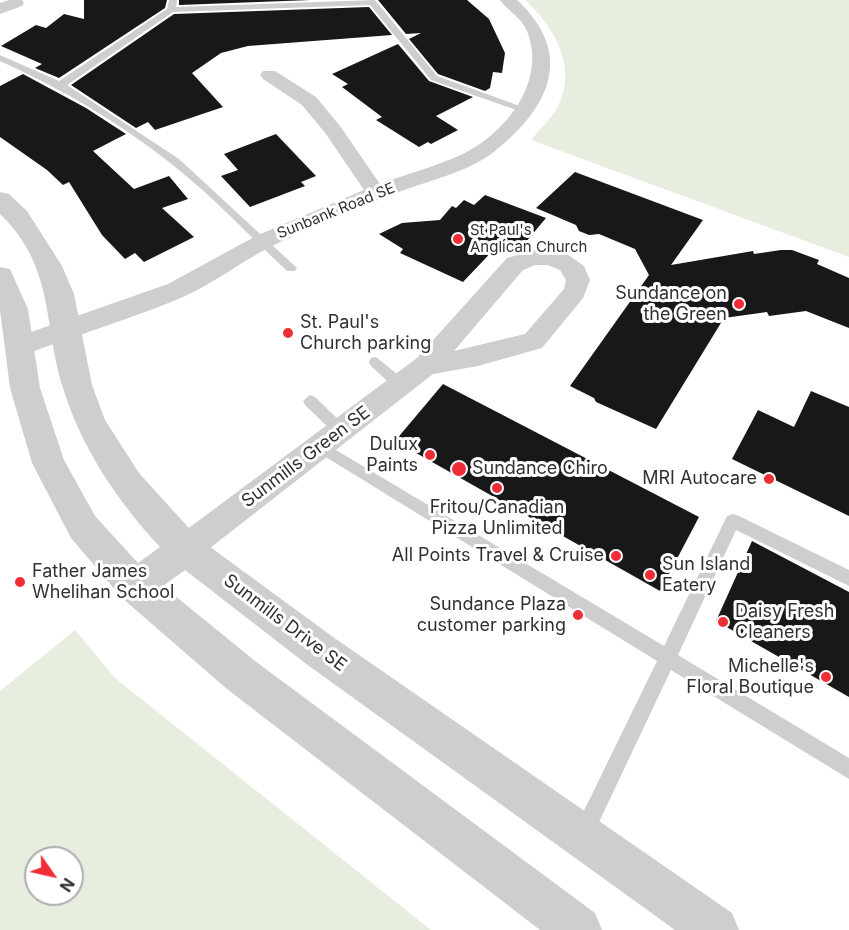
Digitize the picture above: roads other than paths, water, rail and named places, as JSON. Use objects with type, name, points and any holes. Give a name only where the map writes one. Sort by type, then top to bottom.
[{"type":"street","name":"Sunbank Road SE","points":[[20,346],[176,290],[215,271],[264,240],[376,193],[470,158],[503,135],[526,110],[541,78],[542,53],[538,36],[528,19],[507,0]]},
{"type":"street","points":[[0,9],[16,3]]},
{"type":"street","points":[[269,75],[309,101],[333,130],[376,193]]},
{"type":"street","name":"Sunmills Drive SE","points":[[0,200],[18,217],[49,266],[60,294],[77,385],[91,424],[127,483],[186,549],[319,650],[715,930]]},
{"type":"street","name":"Sunmills Green SE","points":[[186,549],[402,386],[426,365],[514,264],[522,259],[551,257],[569,266],[574,272],[578,286],[575,292],[533,341],[478,356],[426,365]]},
{"type":"street","points":[[0,276],[14,309],[25,388],[48,463],[83,527],[135,586],[241,675],[578,930]]},
{"type":"street","points":[[135,586],[186,549]]},
{"type":"lane","points":[[171,10],[173,0]]},
{"type":"lane","points":[[60,85],[171,10],[371,1],[434,78],[526,110]]},
{"type":"lane","points":[[0,58],[60,85],[175,161],[264,240],[291,268]]},
{"type":"lane","points":[[376,362],[402,386]]},
{"type":"lane","points":[[310,401],[331,438],[665,658],[849,769]]},
{"type":"lane","points":[[582,835],[665,658],[733,521],[849,578]]},
{"type":"place","name":"St Paul's Anglican Church","points":[[458,239]]},
{"type":"place","name":"Sundance on the Green","points":[[739,304]]},
{"type":"place","name":"St. Paul's Church parking","points":[[288,333]]},
{"type":"place","name":"Dulux Paints","points":[[430,455]]},
{"type":"place","name":"Sundance Chiro","points":[[459,469]]},
{"type":"place","name":"MRI Autocare","points":[[769,479]]},
{"type":"place","name":"Fritou/Canadian Pizza Unlimited","points":[[497,488]]},
{"type":"place","name":"All Points Travel & Cruise","points":[[616,556]]},
{"type":"place","name":"Sun Island Eatery","points":[[650,575]]},
{"type":"place","name":"Father James Whelihan School","points":[[20,582]]},
{"type":"place","name":"Sundance Plaza customer parking","points":[[578,615]]},
{"type":"place","name":"Daisy Fresh Cleaners","points":[[723,622]]},
{"type":"place","name":"Michelle's Floral Boutique","points":[[826,677]]}]
